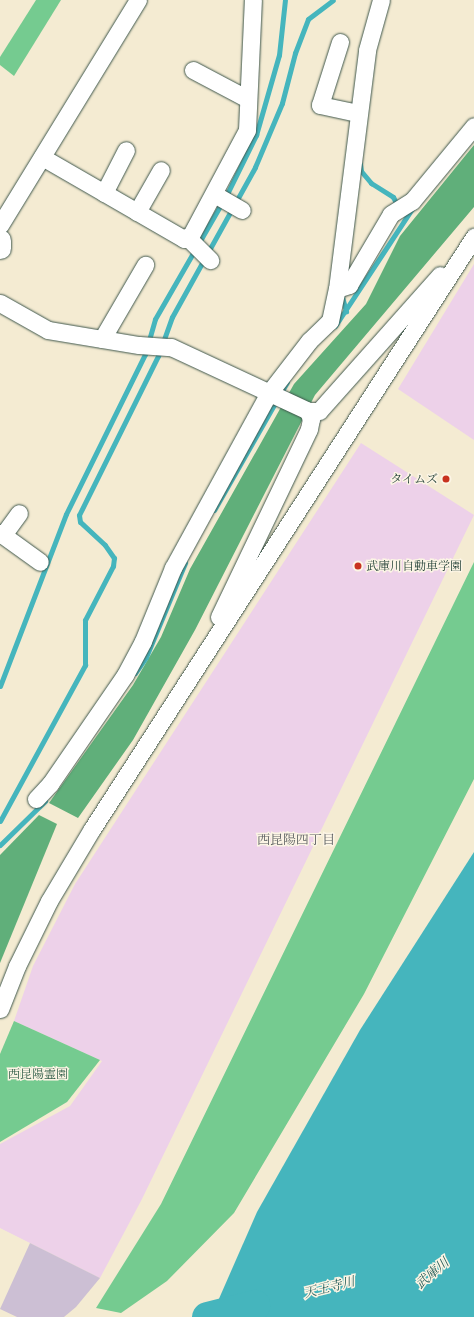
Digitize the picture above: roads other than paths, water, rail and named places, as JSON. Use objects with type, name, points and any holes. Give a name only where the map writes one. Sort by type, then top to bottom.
[{"type":"street","points":[[0,225],[138,0]]},
{"type":"street","points":[[42,157],[184,239],[191,235],[216,195],[247,130],[253,0]]},
{"type":"street","points":[[343,287],[358,113],[367,50],[381,0]]},
{"type":"street","points":[[340,42],[320,105],[358,113]]},
{"type":"street","points":[[193,70],[248,99]]},
{"type":"street","points":[[36,799],[50,784],[125,675],[143,641],[173,568],[271,394],[309,341],[330,321],[343,287],[398,210],[412,201],[474,126]]},
{"type":"street","points":[[104,193],[126,150]]},
{"type":"street","points":[[137,212],[161,170]]},
{"type":"street","points":[[216,195],[242,210]]},
{"type":"street","points":[[187,237],[210,260]]},
{"type":"street","points":[[0,240],[0,248]]},
{"type":"street","points":[[0,303],[48,330],[139,345],[172,347],[308,412],[319,411],[449,264],[470,244]]},
{"type":"street","points":[[0,1009],[17,966],[49,901],[92,829],[470,244]]},
{"type":"street","points":[[102,339],[145,265]]},
{"type":"street","points":[[212,643],[220,614],[309,429],[311,419],[308,412]]},
{"type":"street","points":[[19,513],[1,534],[40,562]]},
{"type":"water","name":"武庫川","points":[[474,852],[474,1317],[211,1317],[257,1212],[360,1030]]},
{"type":"waterway","points":[[0,686],[66,514],[145,354],[155,319],[228,192],[256,135],[279,55],[285,0]]},
{"type":"waterway","points":[[0,821],[85,665],[85,620],[113,566],[114,558],[105,545],[80,522],[79,515],[158,356],[172,317],[255,167],[282,103],[295,53],[308,19],[333,0]]},
{"type":"waterway","points":[[360,164],[361,171],[371,183],[393,197],[398,206]]},
{"type":"waterway","points":[[335,326],[412,209]]},
{"type":"waterway","points":[[342,297],[346,311]]},
{"type":"waterway","points":[[214,510],[287,382]]},
{"type":"waterway","points":[[135,673],[146,657],[185,563]]},
{"type":"waterway","points":[[0,845],[45,801]]},
{"type":"waterway","name":"天王寺川","points":[[207,1317],[254,1305]]},
{"type":"place","name":"タイムズ","points":[[446,479]]},
{"type":"place","name":"武庫川自動車学園","points":[[358,566]]},
{"type":"district","name":"西昆陽四丁目","points":[[296,839]]},
{"type":"park label","name":"西昆陽霊園","points":[[38,1074]]}]
